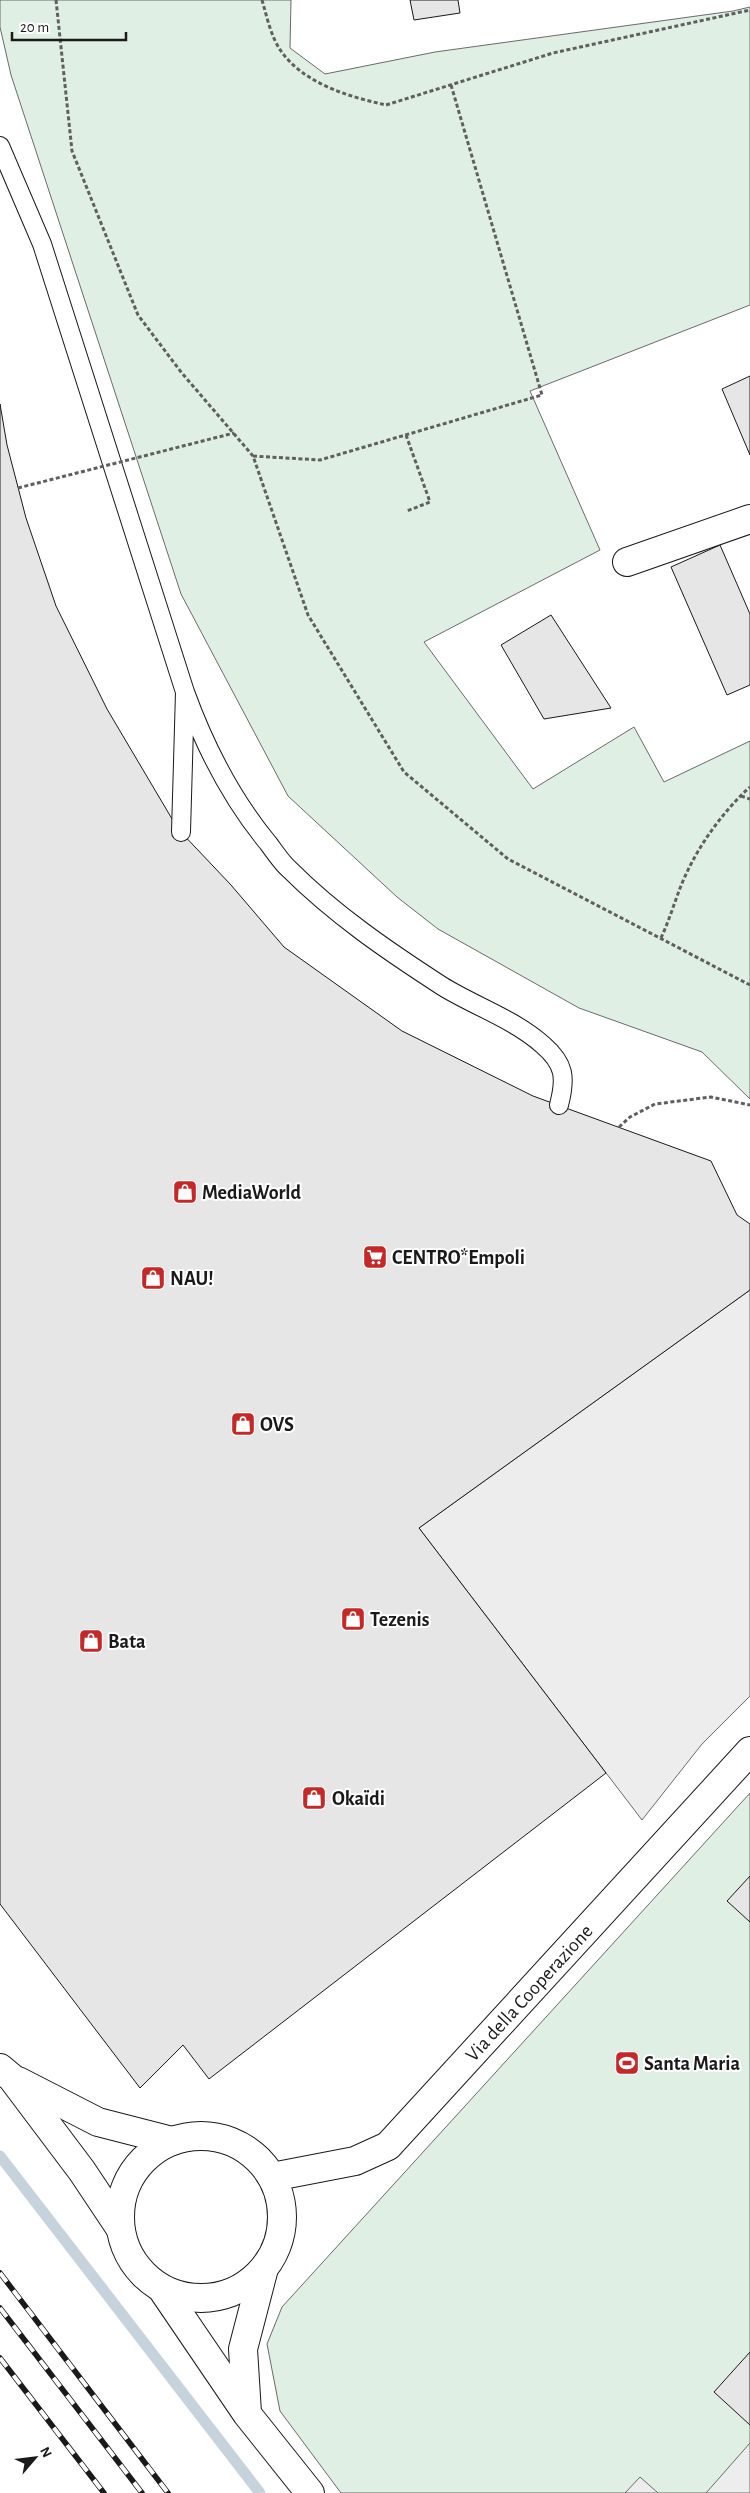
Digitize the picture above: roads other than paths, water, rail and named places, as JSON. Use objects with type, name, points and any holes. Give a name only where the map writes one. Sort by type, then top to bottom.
[{"type":"street","points":[[627,562],[750,519]]},
{"type":"street","name":"Via della Cooperazione","points":[[272,2177],[355,2161],[388,2146],[750,1751]]},
{"type":"street","points":[[6,2073],[98,2122],[172,2140]]},
{"type":"street","points":[[6,2073],[82,2171],[120,2228],[127,2252],[141,2273],[162,2289],[188,2299],[215,2298],[241,2289],[263,2272]]},
{"type":"street","points":[[120,2228],[121,2200],[130,2175],[148,2154],[172,2140],[194,2135],[218,2137],[232,2142],[258,2159],[272,2177],[281,2201],[282,2226],[276,2250],[263,2272],[243,2349],[248,2414]]},
{"type":"street","points":[[162,2289],[248,2414],[310,2493]]},
{"type":"lane","points":[[0,146],[42,244],[185,692],[207,748],[224,781],[252,823],[288,868],[350,924],[444,987],[542,1044],[556,1059],[563,1072],[565,1084],[559,1105]]},
{"type":"lane","points":[[181,832],[185,692]]},
{"type":"waterway","points":[[0,2156],[260,2493]]},
{"type":"railway","points":[[0,2273],[168,2493]]},
{"type":"railway","points":[[0,2308],[142,2493]]},
{"type":"railway","points":[[0,2358],[104,2493]]},
{"type":"place","name":"MediaWorld","points":[[185,1192]]},
{"type":"place","name":"CENTRO*Empoli","points":[[375,1257]]},
{"type":"place","name":"NAU!","points":[[153,1278]]},
{"type":"place","name":"OVS","points":[[243,1424]]},
{"type":"place","name":"Tezenis","points":[[353,1619]]},
{"type":"place","name":"Bata","points":[[91,1641]]},
{"type":"place","name":"Okaïdi","points":[[314,1798]]},
{"type":"place","name":"Santa Maria","points":[[627,2063]]}]
